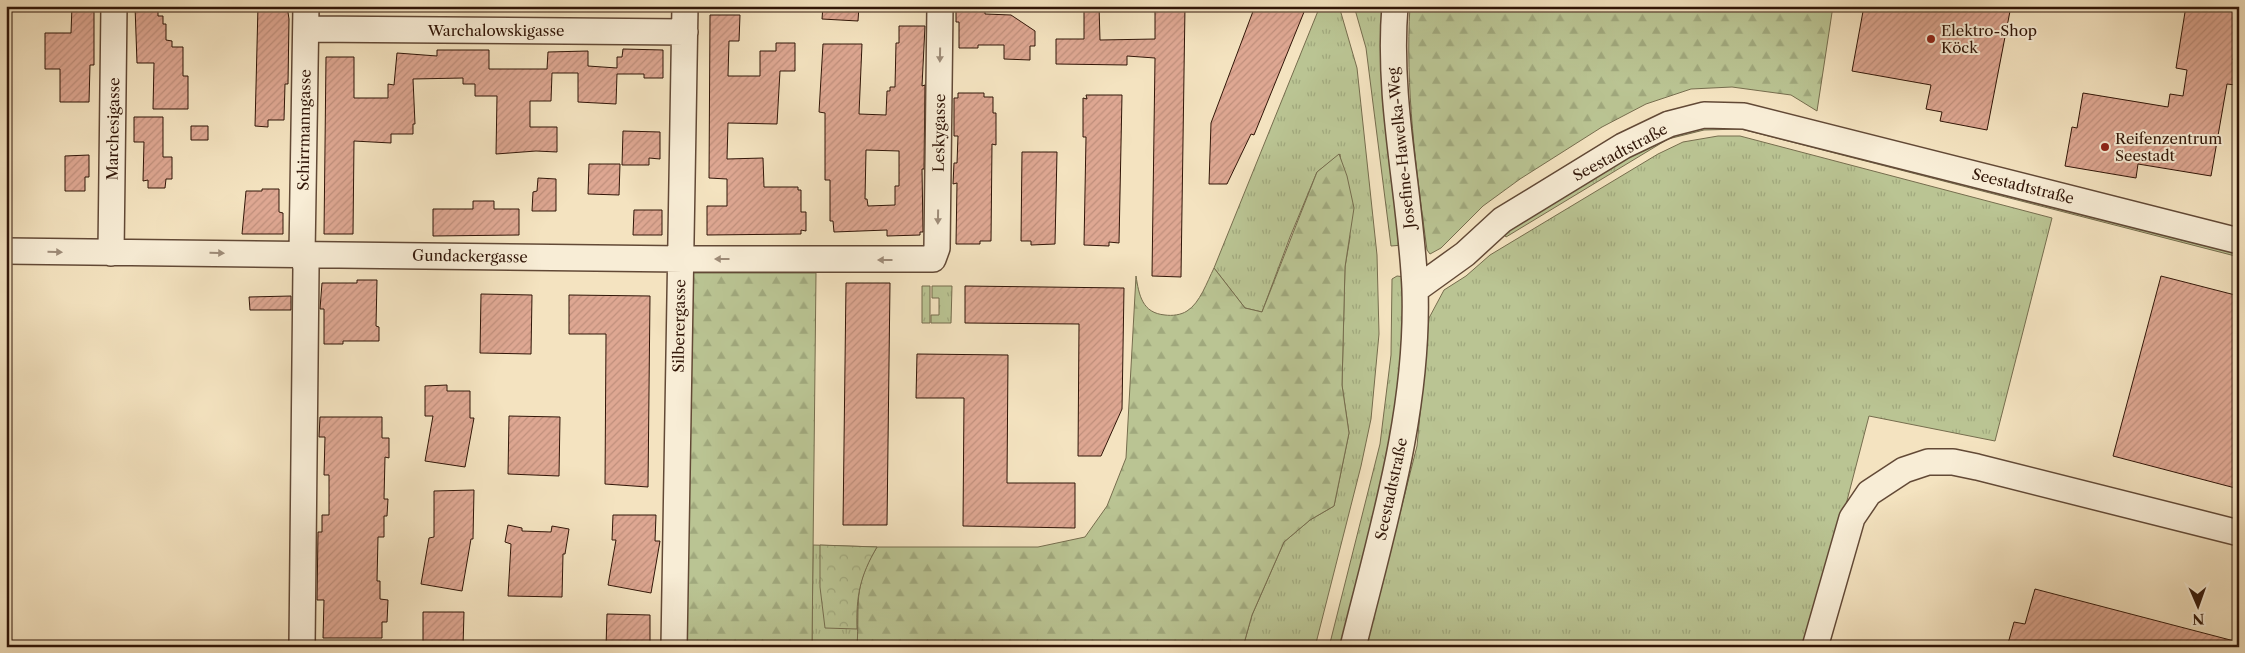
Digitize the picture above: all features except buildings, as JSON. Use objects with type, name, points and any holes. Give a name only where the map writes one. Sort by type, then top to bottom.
[{"type":"street","name":"Marchesigasse","points":[[111,253],[114,6]]},
{"type":"street","name":"Silberergasse","points":[[674,647],[686,6]]},
{"type":"street","name":"Leskygasse","points":[[933,259],[937,248],[940,6]]},
{"type":"street","name":"Josefine-Hawelka-Weg","points":[[1395,6],[1392,72],[1415,290]]},
{"type":"street","name":"Warchalowskigasse","points":[[306,18],[685,32]]},
{"type":"street","name":"Schirrmanngasse","points":[[302,647],[306,267],[302,254],[306,18]]},
{"type":"street","name":"Seestadtstraße","points":[[1353,647],[1401,448],[1412,372],[1415,290],[1465,254],[1502,220],[1615,151],[1669,124],[1704,115],[1744,116],[2239,241]]},
{"type":"street","name":"Gundackergasse","points":[[6,251],[682,259],[933,259]]},
{"type":"street","points":[[1815,647],[1852,518],[1860,504],[1884,482],[1904,470],[1928,462],[1953,462],[1977,467],[2239,532]]},
{"type":"green space","points":[[1320,6],[1339,6],[1357,68],[1377,255],[1379,334],[1371,419],[1315,647],[1243,647],[1252,615],[1284,542],[1310,520],[1334,506],[1349,433],[1342,385],[1345,267],[1350,237],[1340,154],[1317,172],[1262,312],[1245,308],[1214,268]]},
{"type":"green space","points":[[1354,6],[1385,6],[1403,245],[1391,246],[1366,48]]},
{"type":"green space","points":[[1410,6],[1833,6],[1817,111],[1791,95],[1732,87],[1691,89],[1646,104],[1602,127],[1520,179],[1483,206],[1441,248],[1430,254],[1427,250],[1412,128],[1409,67]]},
{"type":"green space","points":[[1719,122],[2239,250],[2239,257],[1741,129],[1704,130],[1668,139],[1506,237],[1503,233],[1647,142]]},
{"type":"green space","points":[[1718,136],[1740,136],[2052,218],[1995,441],[1869,416],[1809,647],[1366,647],[1417,446],[1429,318],[1444,290],[1466,276],[1490,255],[1658,154],[1683,142]]},
{"type":"green space","points":[[1339,154],[1347,176],[1354,208],[1345,267],[1342,385],[1349,433],[1334,506],[1310,520],[1284,542],[1252,615],[1243,647],[857,647],[860,585],[869,561],[877,547],[1038,547],[1085,537],[1107,506],[1126,458],[1136,276],[1143,302],[1151,311],[1157,314],[1176,315],[1192,307],[1203,292],[1214,268],[1245,308],[1262,312],[1317,172]]},
{"type":"green space","points":[[688,273],[816,273],[812,647],[682,647]]},
{"type":"green space","points":[[1397,276],[1405,277],[1406,286],[1398,411],[1343,647],[1329,647],[1380,444],[1391,355],[1392,279]]},
{"type":"green space","points":[[922,286],[930,286],[930,323],[922,323]]},
{"type":"green space","points":[[932,286],[952,286],[951,323],[931,323],[931,315],[939,315],[939,298],[932,298]]},
{"type":"green space","points":[[813,545],[877,547],[869,561],[860,585],[857,647],[812,647]]},
{"type":"green space","points":[[820,545],[877,547],[860,586],[857,606],[857,629],[825,628],[820,587]]},
{"type":"place","name":"Elektro-Shop Köck","points":[[1931,39]]},
{"type":"place","name":"Reifenzentrum Seestadt","points":[[2105,147]]}]
